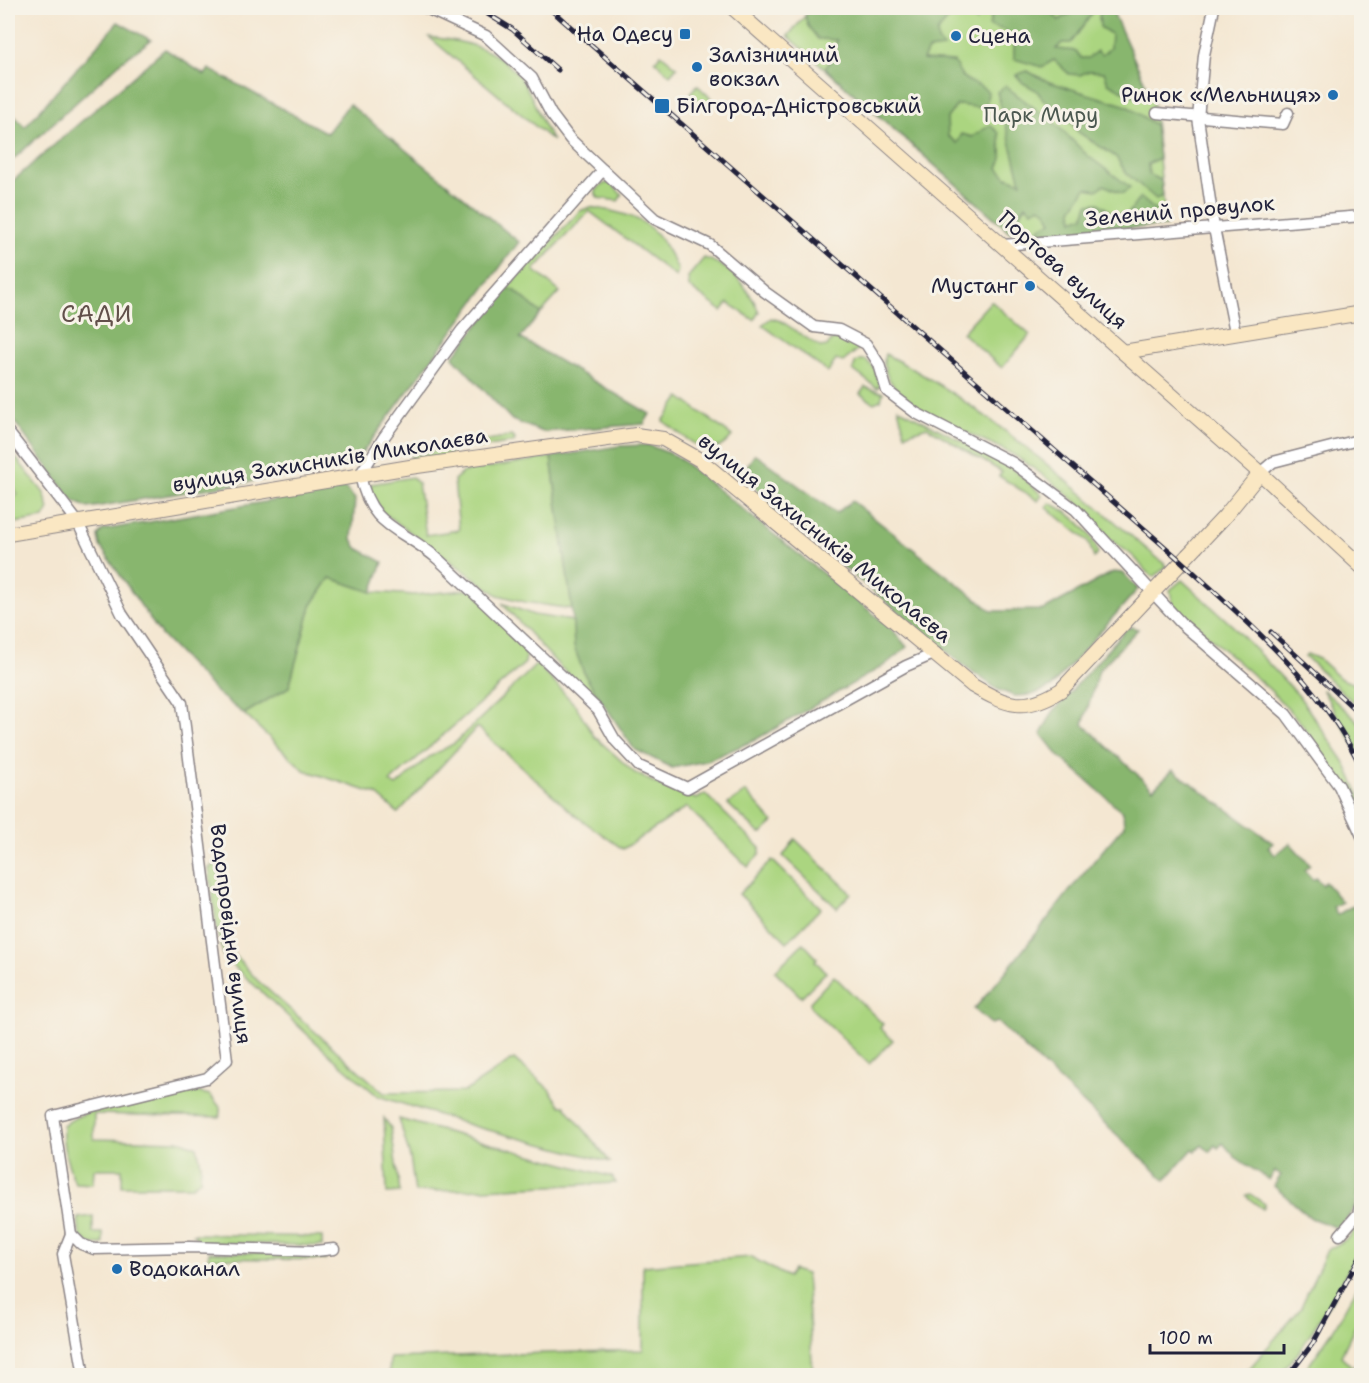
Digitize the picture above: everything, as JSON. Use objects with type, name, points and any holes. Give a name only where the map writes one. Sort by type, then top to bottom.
[{"type":"street","points":[[426,8],[486,36],[532,78],[551,114],[570,139],[655,219],[710,245],[765,292],[814,327],[839,330],[866,344],[879,364],[887,391],[932,423],[1013,463],[1067,504],[1181,623],[1286,714],[1340,786],[1362,836]]},
{"type":"street","name":"Портова вулиця","points":[[734,8],[1260,473],[1362,567]]},
{"type":"street","points":[[1214,8],[1204,55],[1198,118],[1214,228],[1235,332]]},
{"type":"street","points":[[1157,114],[1283,124],[1288,113]]},
{"type":"street","points":[[603,170],[462,330],[384,437],[360,475],[364,496],[376,517],[426,548],[440,560],[598,710],[615,740],[639,766],[687,788],[906,666],[936,653]]},
{"type":"street","name":"Зелений провулок","points":[[1002,245],[1362,216]]},
{"type":"street","points":[[1123,352],[1362,313]]},
{"type":"street","points":[[8,432],[77,521]]},
{"type":"street","name":"вулиця Захисників Миколаєва","points":[[8,534],[360,475],[636,435],[663,439],[700,460],[936,653],[973,686],[1003,703],[1024,705],[1041,702],[1060,690],[1150,592],[1225,516],[1260,473]]},
{"type":"street","points":[[1260,473],[1273,462],[1362,439]]},
{"type":"street","name":"Водопровідна вулиця","points":[[71,1234],[53,1116],[207,1078],[227,1060],[182,703],[122,614],[77,521]]},
{"type":"street","points":[[1340,1235],[1358,1214],[1362,1201]]},
{"type":"street","points":[[84,1376],[63,1254],[71,1234],[81,1244],[94,1249],[189,1247],[315,1251],[334,1249]]},
{"type":"green space","name":"Парк Миру","points":[[812,8],[1111,8],[1153,101],[1166,226],[1039,233],[1010,232],[788,36]]},
{"type":"green space","points":[[812,8],[978,8],[977,21],[970,16],[949,19],[937,32],[938,41],[944,48],[928,50],[923,60],[954,62],[967,80],[988,92],[986,107],[957,105],[947,118],[948,136],[957,143],[962,134],[972,137],[990,125],[999,133],[1002,159],[998,168],[1007,177],[1021,182],[997,92],[1005,86],[1057,125],[1088,156],[1130,187],[1123,194],[1104,185],[1097,190],[1086,188],[1072,209],[1073,220],[1084,216],[1088,204],[1099,203],[1114,214],[1128,214],[1140,197],[1165,219],[1166,226],[1039,233],[1039,228],[1052,221],[1046,211],[1040,207],[1032,211],[1026,205],[1018,217],[1018,232],[1010,232],[825,68],[831,61],[837,40],[818,39],[808,26],[805,15]]},
{"type":"green space","points":[[993,8],[1046,8],[1059,20],[1080,8],[1096,8],[1071,43],[1062,43],[1056,49],[1076,51],[1081,58],[1088,58],[1097,51],[1102,55],[1110,48],[1111,34],[1100,27],[1099,16],[1103,8],[1111,8],[1145,83],[1134,97],[1108,83],[1104,72],[1089,71],[1080,75],[1069,74],[1054,60],[1042,67],[1014,59],[1014,44],[1005,30],[989,26]]},
{"type":"green space","points":[[118,22],[151,40],[122,61],[8,164],[8,109],[25,127]]},
{"type":"green space","points":[[429,37],[475,46],[501,59],[512,68],[531,96],[553,141]]},
{"type":"green space","points":[[165,49],[205,75],[209,69],[327,133],[349,104],[519,242],[353,465],[88,508],[72,500],[8,413],[8,185]]},
{"type":"green space","points":[[661,54],[677,67],[670,75],[655,61]]},
{"type":"green space","points":[[1027,71],[1049,82],[1127,106],[1155,125],[1159,158],[1148,164],[1149,175],[1161,180],[1163,196],[1156,199],[1126,173],[1116,157],[1078,132],[1068,118],[1016,75]]},
{"type":"green space","points":[[697,85],[713,100],[706,107],[690,93]]},
{"type":"green space","points":[[610,182],[622,195],[618,201],[598,198],[595,192],[601,185]]},
{"type":"green space","points":[[590,207],[634,218],[653,231],[662,241],[678,270],[676,277],[589,211],[534,270],[560,292],[541,313],[514,290],[506,289],[580,211]]},
{"type":"green space","points":[[704,258],[722,266],[744,286],[759,312],[754,320],[728,303],[722,311],[689,287],[688,277]]},
{"type":"green space","points":[[506,289],[514,290],[541,313],[520,338],[650,414],[644,424],[543,432],[512,420],[453,357]]},
{"type":"green space","points":[[991,301],[1030,335],[1002,368],[962,333]]},
{"type":"green space","points":[[771,318],[781,321],[820,347],[827,346],[836,336],[844,337],[861,347],[843,362],[836,360],[828,372],[762,325]]},
{"type":"green space","points":[[885,354],[924,375],[997,425],[1167,566],[1154,577],[1145,571],[1132,555],[1109,538],[1095,520],[1077,503],[1037,471],[1017,457],[934,416],[913,403],[896,388],[886,372]]},
{"type":"green space","points":[[859,360],[866,360],[874,368],[880,386],[877,388],[853,370],[855,363]]},
{"type":"green space","points":[[865,387],[883,393],[881,400],[874,403],[860,394]]},
{"type":"green space","points":[[680,397],[732,436],[724,445],[715,449],[698,446],[663,421]]},
{"type":"green space","points":[[898,408],[1010,466],[1042,495],[1038,501],[999,476],[1002,472],[927,427],[905,434]]},
{"type":"green space","points":[[511,436],[515,439],[514,442],[477,448],[474,446],[477,442]]},
{"type":"green space","points":[[648,445],[676,456],[891,628],[907,647],[885,665],[755,740],[706,761],[672,768],[634,749],[585,676],[574,647],[572,609],[551,457],[619,446]]},
{"type":"green space","points":[[8,448],[44,493],[49,509],[44,518],[8,524],[8,497],[17,495],[8,477]]},
{"type":"green space","points":[[448,448],[451,451],[450,455],[414,462],[410,456]]},
{"type":"green space","points":[[755,454],[836,513],[852,501],[992,611],[1044,610],[1113,572],[1123,573],[1138,589],[1051,687],[1032,695],[1014,696],[997,689],[962,664],[774,510],[754,486],[745,469]]},
{"type":"green space","points":[[551,457],[572,609],[525,602],[498,595],[382,512],[368,489],[371,484],[412,477],[418,483],[426,535],[459,530],[454,480],[463,472]]},
{"type":"green space","points":[[345,488],[355,499],[352,539],[357,548],[383,562],[372,592],[330,578],[311,606],[289,687],[244,714],[217,693],[161,635],[100,546],[98,536],[103,530]]},
{"type":"green space","points":[[1050,503],[1073,517],[1092,538],[1098,554],[1094,558],[1088,541],[1046,507]]},
{"type":"green space","points":[[330,577],[372,592],[415,595],[473,589],[527,650],[525,663],[390,782],[396,786],[429,757],[455,743],[537,664],[576,706],[594,736],[635,773],[663,787],[697,799],[705,794],[760,848],[760,854],[748,867],[687,807],[623,849],[576,816],[477,727],[398,813],[376,794],[304,770],[244,714],[289,686],[311,606]]},
{"type":"green space","points":[[1182,580],[1234,627],[1299,696],[1344,761],[1361,798],[1361,822],[1357,807],[1341,780],[1300,722],[1270,690],[1173,605],[1170,590]]},
{"type":"green space","points":[[502,603],[534,615],[573,621],[578,655],[604,704],[560,667]]},
{"type":"green space","points":[[1132,627],[1138,629],[1099,670],[1083,724],[1153,789],[1173,770],[1273,843],[1268,847],[1275,855],[1290,843],[1310,865],[1304,870],[1313,880],[1316,878],[1322,885],[1325,882],[1342,902],[1333,907],[1337,915],[1359,902],[1361,905],[1362,1178],[1355,1207],[1340,1229],[1311,1218],[1274,1186],[1281,1175],[1275,1171],[1269,1180],[1235,1157],[1223,1143],[1218,1148],[1215,1145],[1209,1152],[1202,1145],[1196,1151],[1193,1149],[1165,1180],[997,1022],[991,1024],[974,1009],[1124,826],[1123,812],[1059,756],[1041,734],[1053,712],[1126,629]]},
{"type":"green space","points":[[1307,654],[1319,659],[1341,679],[1361,686],[1361,710],[1305,656]]},
{"type":"green space","points":[[1322,689],[1361,724],[1361,758]]},
{"type":"green space","points":[[746,792],[773,822],[763,833],[759,833],[728,804]]},
{"type":"green space","points":[[795,839],[851,893],[837,908],[783,856]]},
{"type":"green space","points":[[772,860],[821,908],[787,942],[739,894]]},
{"type":"green space","points":[[217,863],[232,952],[257,980],[384,1093],[464,1092],[514,1059],[549,1089],[561,1106],[565,1106],[610,1162],[473,1126],[378,1096],[334,1059],[224,957],[217,931],[209,868]]},
{"type":"green space","points":[[803,943],[826,972],[801,997],[775,971]]},
{"type":"green space","points":[[834,976],[883,1024],[880,1028],[893,1040],[869,1064],[811,1008],[810,1002]]},
{"type":"green space","points":[[192,1091],[210,1095],[220,1107],[220,1117],[94,1114],[94,1139],[182,1141],[197,1147],[201,1164],[200,1180],[192,1186],[122,1186],[122,1169],[94,1169],[93,1184],[75,1183],[64,1148],[63,1126],[90,1111],[107,1106]]},
{"type":"green space","points":[[384,1118],[391,1128],[400,1192],[387,1193]]},
{"type":"green space","points":[[399,1119],[612,1177],[616,1183],[415,1192],[410,1157]]},
{"type":"green space","points":[[1250,1194],[1265,1204],[1263,1209],[1247,1197],[1246,1195]]},
{"type":"green space","points":[[93,1216],[93,1233],[103,1233],[103,1244],[90,1244],[80,1236],[78,1218]]},
{"type":"green space","points":[[1361,1219],[1361,1245],[1335,1295],[1299,1352],[1279,1375],[1244,1375],[1300,1309],[1327,1250],[1349,1238]]},
{"type":"green space","points":[[193,1234],[322,1237],[322,1246],[199,1242]]},
{"type":"green space","points":[[209,1252],[319,1254],[325,1256],[325,1260],[208,1258]]},
{"type":"green space","points":[[751,1257],[788,1277],[793,1270],[806,1274],[813,1375],[389,1375],[390,1358],[643,1350],[643,1266]]},
{"type":"green space","points":[[1361,1280],[1361,1314],[1341,1356],[1353,1367],[1361,1360],[1361,1375],[1302,1375],[1334,1329]]},
{"type":"railway","points":[[478,8],[512,29],[558,70]]},
{"type":"railway","points":[[549,8],[1181,561],[1258,632],[1305,682],[1326,709],[1346,738],[1362,769]]},
{"type":"railway","points":[[1271,632],[1362,716]]},
{"type":"railway","points":[[1288,1376],[1313,1343],[1362,1253]]},
{"type":"place","name":"На Одесу","points":[[685,34]]},
{"type":"place","name":"Сцена","points":[[956,36]]},
{"type":"place","name":"Залізничний вокзал","points":[[697,67]]},
{"type":"place","name":"Ринок «Мельниця»","points":[[1333,95]]},
{"type":"place","name":"Білгород-Дністровський","points":[[662,106]]},
{"type":"place","name":"Мустанг","points":[[1030,286]]},
{"type":"place","name":"Водоканал","points":[[117,1269]]},
{"type":"district","name":"САДИ","points":[[97,314]]}]
